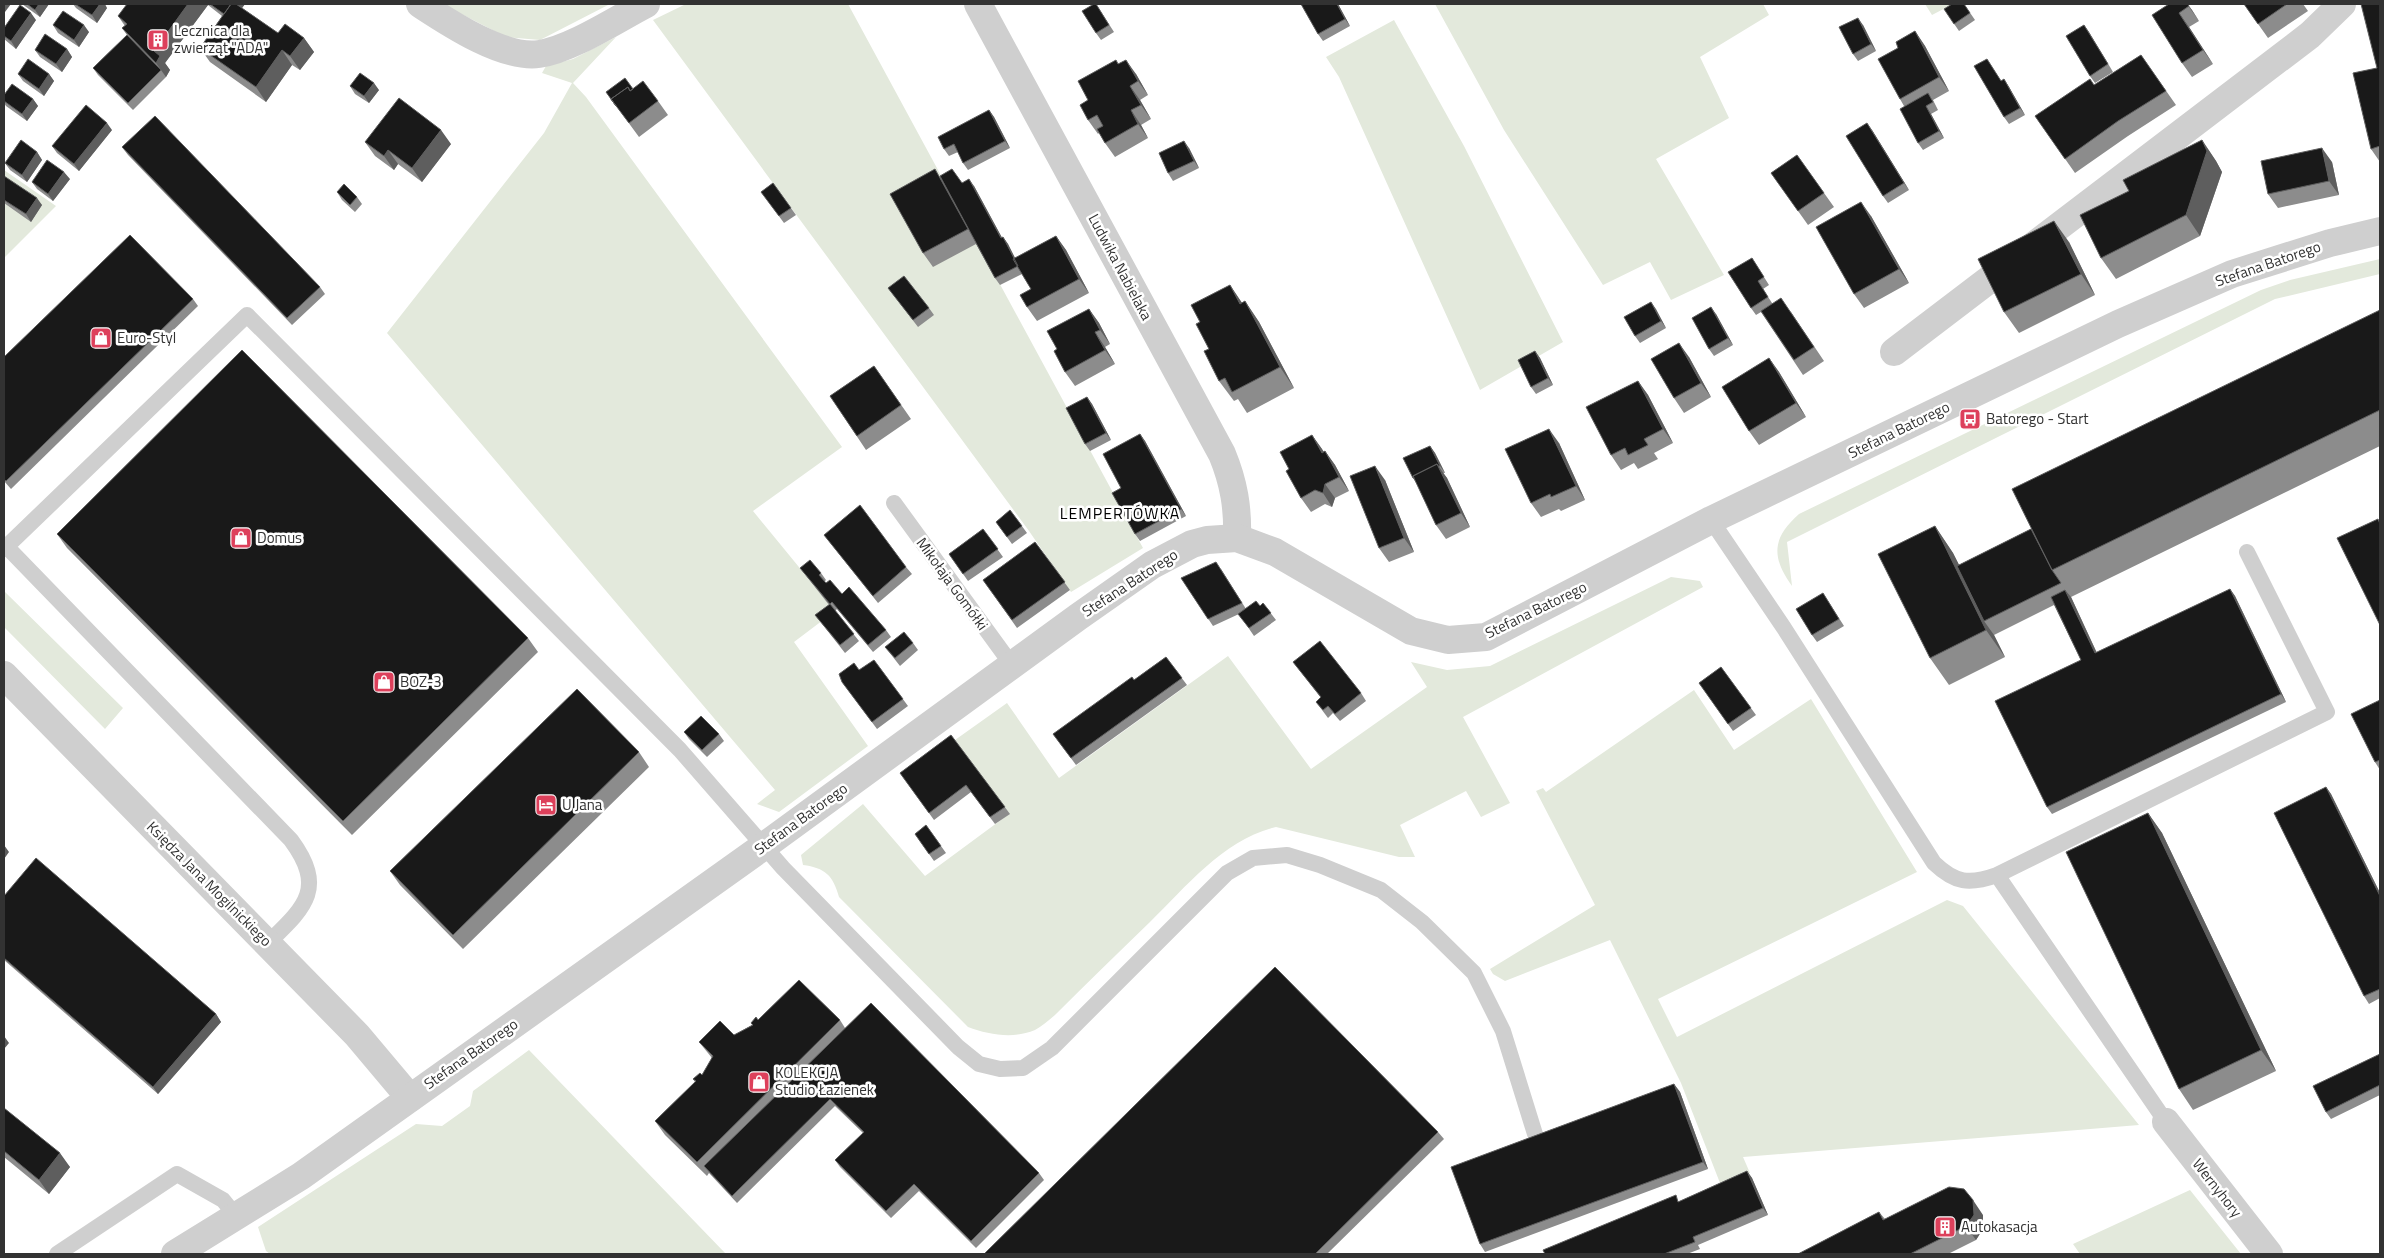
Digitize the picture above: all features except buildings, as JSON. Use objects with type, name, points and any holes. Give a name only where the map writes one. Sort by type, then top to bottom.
[{"type":"street","points":[[420,4],[442,19],[487,42],[515,53],[537,55],[560,49],[646,4]]},
{"type":"street","name":"Ludwika Nabielaka","points":[[978,4],[1222,454],[1231,476],[1237,501],[1237,538]]},
{"type":"street","points":[[1894,352],[2310,35],[2342,4]]},
{"type":"street","name":"Stefana Batorego","points":[[175,1254],[301,1176],[764,846],[1152,565],[1192,544],[1207,540],[1237,538],[1275,552],[1411,631],[1448,640],[1486,637],[1711,520],[2118,324],[2232,274],[2330,243],[2380,231]]},
{"type":"street","name":"Księdza Jana Mogilnickiego","points":[[4,676],[357,1035],[410,1098]]},
{"type":"street","name":"Wernyhory","points":[[2166,1122],[2269,1254]]},
{"type":"lane","points":[[268,944],[299,913],[307,899],[309,875],[303,857],[291,840],[5,548],[247,315],[680,750],[764,846],[958,1047],[979,1064],[1000,1069],[1023,1068],[1052,1048],[1227,873],[1253,858],[1286,855],[1320,865],[1381,890],[1422,922],[1474,973],[1503,1031],[1535,1134]]},
{"type":"lane","name":"Mikołaja Gomółki","points":[[894,503],[1012,665]]},
{"type":"lane","points":[[1711,520],[1784,628],[1934,863],[1947,876],[1963,881],[1984,879],[1997,875],[2327,712],[2247,552]]},
{"type":"lane","points":[[1997,875],[2166,1122]]},
{"type":"lane","points":[[57,1254],[177,1174],[223,1200],[236,1216]]},
{"type":"shaded area","points":[[442,4],[610,4],[540,40],[506,37]]},
{"type":"shaded area","points":[[686,4],[848,4],[1143,548],[1071,592],[1029,531],[653,20]]},
{"type":"shaded area","points":[[1435,4],[1763,4],[1769,15],[1700,57],[1729,118],[1656,159],[1724,275],[1671,300],[1650,262],[1603,285],[1504,130]]},
{"type":"shaded area","points":[[1925,4],[1953,4],[1932,15]]},
{"type":"shaded area","points":[[1394,20],[1464,146],[1563,342],[1480,390],[1339,77],[1326,57]]},
{"type":"shaded area","points":[[616,37],[573,83],[586,97],[842,447],[753,511],[835,611],[794,642],[868,746],[779,812],[757,804],[775,790],[387,333],[544,133],[572,83],[542,73],[546,66],[573,59]]},
{"type":"shaded area","points":[[4,170],[56,206],[4,258]]},
{"type":"shaded area","points":[[2380,259],[2380,274],[2275,299],[1787,542],[1792,586],[1785,576],[1778,557],[1779,540],[1790,523],[1799,514],[2261,290],[2290,280]]},
{"type":"shaded area","points":[[1671,577],[1700,581],[1703,587],[1463,717],[1510,803],[1481,817],[1466,791],[1400,825],[1415,857],[1399,857],[1276,827],[1257,833],[1223,853],[1192,879],[1055,1015],[1035,1030],[1027,1033],[1002,1035],[968,1027],[839,897],[834,883],[827,874],[817,868],[803,865],[801,855],[863,804],[925,876],[1009,814],[955,740],[1007,703],[1059,778],[1228,656],[1311,769],[1427,687],[1411,662],[1447,670],[1490,666]]},
{"type":"shaded area","points":[[4,591],[123,708],[105,729],[4,627]]},
{"type":"shaded area","points":[[1694,690],[1734,750],[1811,699],[1917,872],[1658,999],[1677,1037],[1947,900],[1963,906],[2139,1125],[1743,1157],[1750,1173],[1720,1183],[1681,1083],[1610,940],[1505,981],[1493,974],[1490,969],[1595,905],[1536,791],[1543,788],[1546,792]]},
{"type":"shaded area","points":[[529,1050],[726,1254],[270,1254],[266,1251],[258,1227],[416,1124],[442,1126],[470,1106],[473,1091]]},
{"type":"shaded area","points":[[2190,1190],[2241,1254],[2080,1254],[2073,1244]]},
{"type":"place","name":"Lecznica dla zwierząt \"ADA\"","points":[[158,40]]},
{"type":"place","name":"Euro-Styl","points":[[101,338]]},
{"type":"place","name":"Batorego - Start","points":[[1970,419]]},
{"type":"place","name":"Domus","points":[[241,538]]},
{"type":"place","name":"BOZ-3","points":[[384,682]]},
{"type":"place","name":"U Jana","points":[[546,805]]},
{"type":"place","name":"KOLEKCJA Studio Łazienek","points":[[759,1082]]},
{"type":"place","name":"Autokasacja","points":[[1945,1227]]},
{"type":"district","name":"LEMPERTÓWKA","points":[[1120,513]]}]
